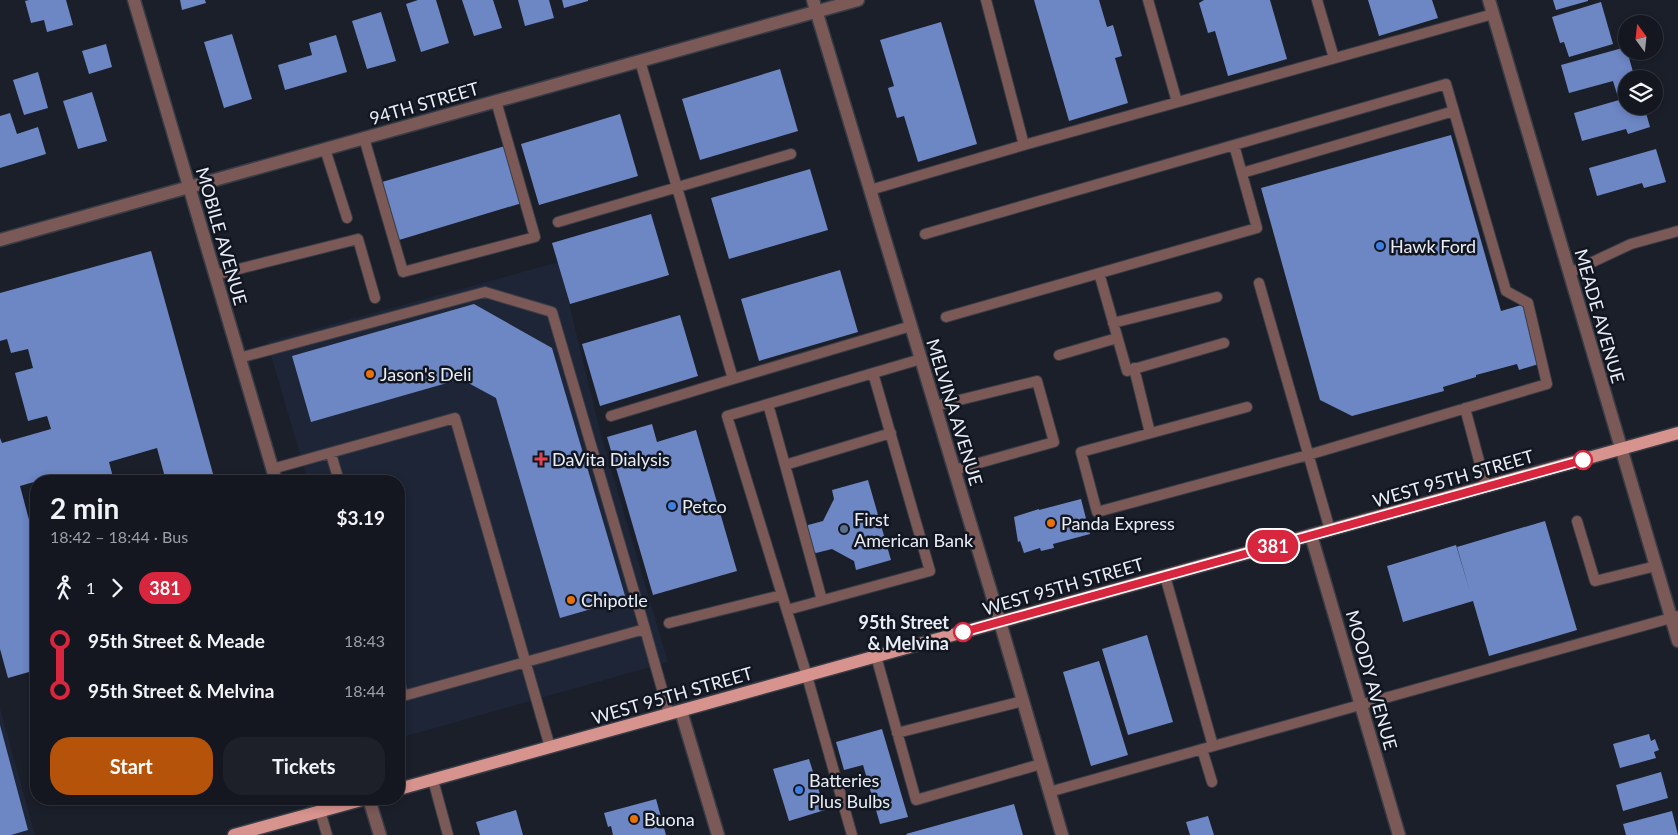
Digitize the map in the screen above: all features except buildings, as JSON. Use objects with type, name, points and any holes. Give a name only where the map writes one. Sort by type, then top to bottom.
[{"type":"main road","name":"WEST 95TH STREET","points":[[405,787],[1678,433]]},
{"type":"main road","points":[[234,835],[342,805]]},
{"type":"street","name":"MOBILE AVENUE","points":[[134,0],[274,475]]},
{"type":"street","name":"94TH STREET","points":[[0,240],[640,61],[814,6],[858,0]]},
{"type":"street","name":"MEADE AVENUE","points":[[1489,0],[1656,566],[1675,617],[1678,641]]},
{"type":"street","name":"MELVINA AVENUE","points":[[814,6],[1000,622],[1062,835]]},
{"type":"street","name":"MOODY AVENUE","points":[[1311,535],[1399,835]]},
{"type":"street","points":[[675,712],[718,835]]},
{"type":"street","points":[[371,805],[380,835]]},
{"type":"lane","points":[[986,0],[1024,145]]},
{"type":"lane","points":[[1148,0],[1177,102]]},
{"type":"lane","points":[[1317,0],[1334,58]]},
{"type":"lane","points":[[870,190],[1493,14]]},
{"type":"lane","points":[[640,61],[733,378]]},
{"type":"lane","points":[[925,234],[1446,84],[1506,291],[1528,303],[1547,384],[1308,455],[1097,512],[1081,452],[1247,407]]},
{"type":"lane","points":[[364,138],[403,272],[535,237],[496,101]]},
{"type":"lane","points":[[1242,173],[1454,111]]},
{"type":"lane","points":[[946,317],[1257,228],[1234,145]]},
{"type":"lane","points":[[326,149],[347,218]]},
{"type":"lane","points":[[558,222],[791,154]]},
{"type":"lane","points":[[1569,273],[1631,244],[1678,231]]},
{"type":"lane","points":[[215,276],[358,239],[374,298]]},
{"type":"lane","points":[[1099,273],[1127,371],[1224,343]]},
{"type":"lane","points":[[1259,283],[1330,530]]},
{"type":"lane","points":[[239,358],[484,292],[552,312],[645,629],[675,712]]},
{"type":"lane","points":[[1113,322],[1217,297]]},
{"type":"lane","points":[[611,416],[911,326]]},
{"type":"lane","points":[[1059,355],[1117,338]]},
{"type":"lane","points":[[852,835],[808,676],[727,416],[921,359]]},
{"type":"lane","points":[[1134,368],[1150,433]]},
{"type":"lane","points":[[787,610],[930,571],[873,373]]},
{"type":"lane","points":[[935,406],[1037,381],[1054,442],[954,470]]},
{"type":"lane","points":[[768,404],[822,600]]},
{"type":"lane","points":[[1465,408],[1486,487]]},
{"type":"lane","points":[[274,475],[331,454],[455,418],[550,747]]},
{"type":"lane","points":[[785,465],[891,434]]},
{"type":"lane","points":[[331,454],[337,475]]},
{"type":"lane","points":[[1577,521],[1595,582],[1656,566]]},
{"type":"lane","points":[[1165,576],[1213,746]]},
{"type":"lane","points":[[669,623],[782,595]]},
{"type":"lane","points":[[1049,792],[1675,617]]},
{"type":"lane","points":[[405,695],[645,629]]},
{"type":"lane","points":[[876,656],[916,800],[1041,764]]},
{"type":"lane","points":[[897,733],[1023,701]]},
{"type":"lane","points":[[1202,749],[1212,782]]},
{"type":"lane","points":[[433,780],[448,835]]},
{"type":"lane","points":[[320,811],[327,835]]},
{"type":"shaded area","points":[[559,262],[601,435],[668,662],[405,736],[405,475],[306,475],[267,342]]},
{"type":"shaded area","points":[[0,708],[35,835],[0,835]]},
{"type":"bus line","name":"381","points":[[963,632],[1583,460]]},
{"type":"place","name":"Hawk Ford","points":[[1380,246]]},
{"type":"place","name":"Jason's Deli","points":[[370,374]]},
{"type":"place","name":"DaVita Dialysis","points":[[541,459]]},
{"type":"place","name":"Petco","points":[[672,506]]},
{"type":"place","name":"Panda Express","points":[[1051,523]]},
{"type":"place","name":"First American Bank","points":[[844,529]]},
{"type":"place","name":"Chipotle","points":[[571,600]]},
{"type":"place","name":"95th Street & Melvina","points":[[963,632]]},
{"type":"place","name":"Batteries Plus Bulbs","points":[[799,790]]},
{"type":"place","name":"Buona","points":[[634,819]]}]
